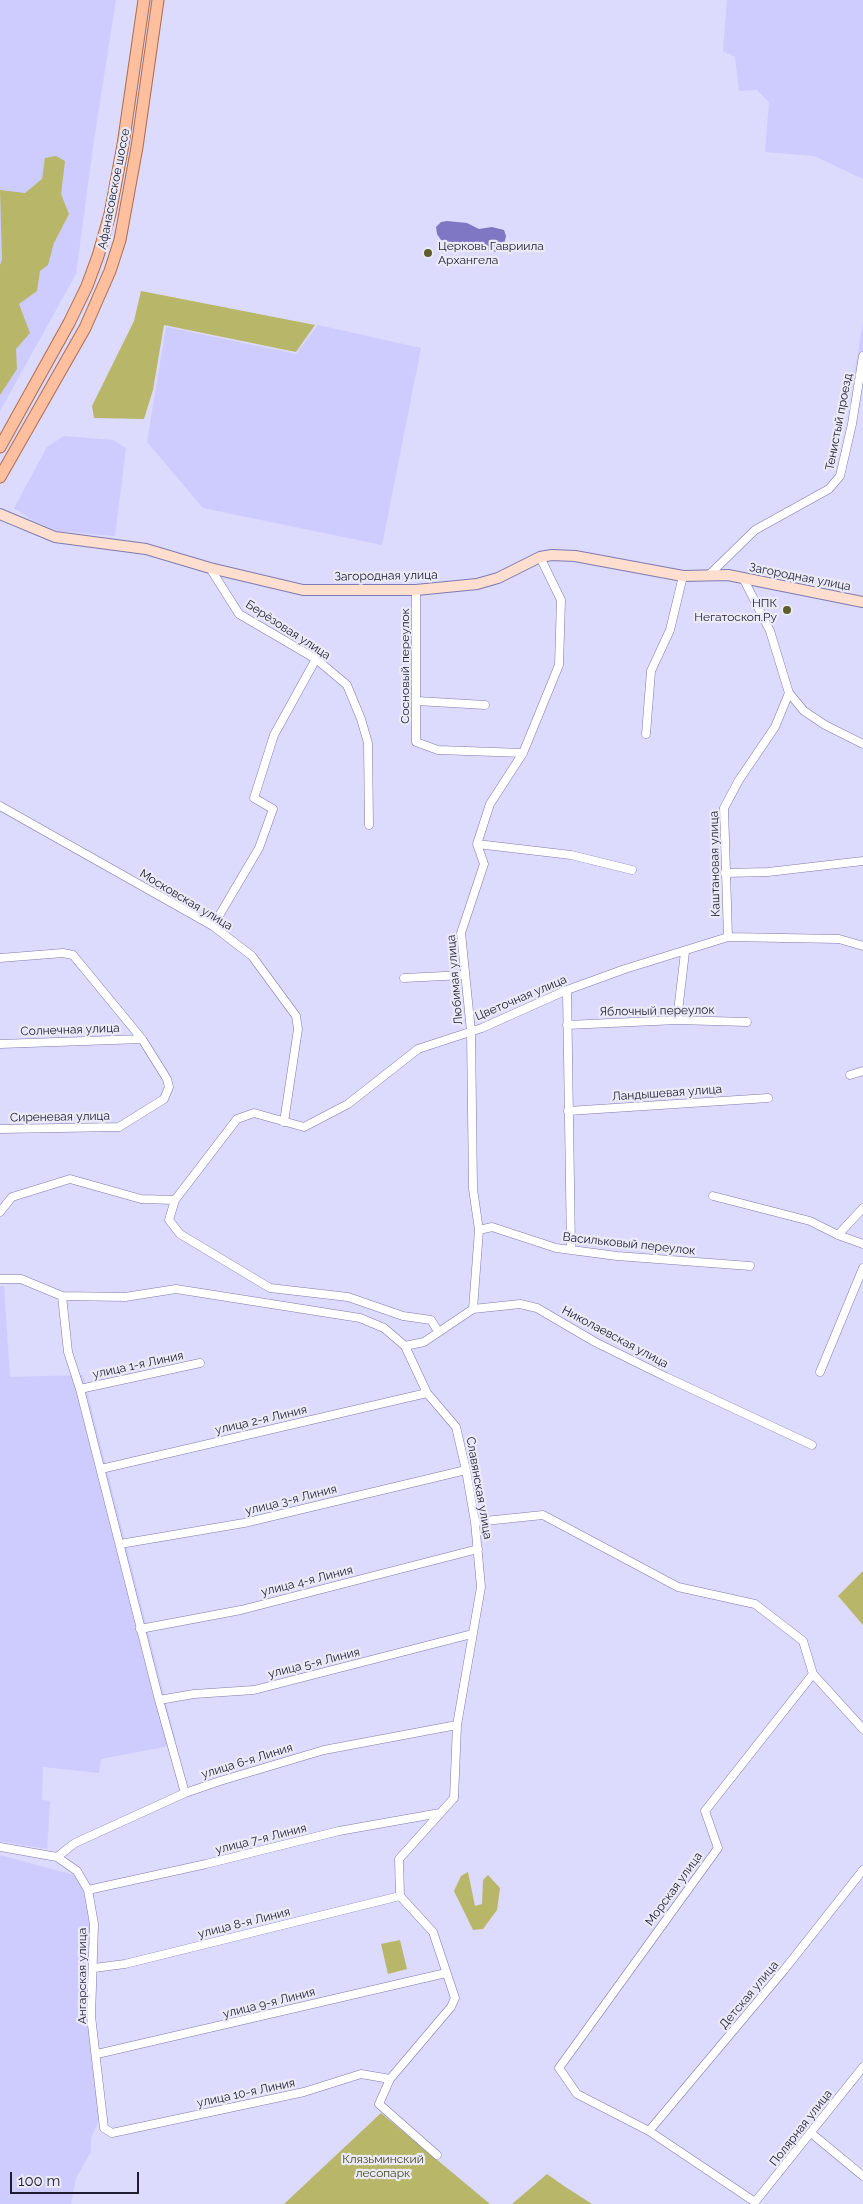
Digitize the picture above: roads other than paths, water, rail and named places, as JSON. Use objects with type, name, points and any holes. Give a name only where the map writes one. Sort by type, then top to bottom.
[{"type":"main road","name":"Афанасовское шоссе","points":[[0,447],[69,323],[87,286],[98,256],[110,214],[123,145],[144,0]]},
{"type":"main road","name":"Афанасовское шоссе","points":[[0,477],[85,328],[110,272],[120,240],[137,147],[158,0]]},
{"type":"street","name":"Тенистый проезд","points":[[709,575],[755,530],[829,489],[840,476],[852,424],[863,356]]},
{"type":"street","name":"Загородная улица","points":[[0,514],[55,537],[146,549],[210,568],[303,590],[416,590],[477,584],[498,578],[540,557],[552,554],[575,556],[683,576],[709,575],[743,578],[863,602]]},
{"type":"street","points":[[540,557],[561,600],[559,665],[523,753],[490,804],[477,844],[571,855],[632,870]]},
{"type":"street","name":"Берёзовая улица","points":[[210,568],[238,614],[316,658],[347,685],[361,719],[368,743],[369,826]]},
{"type":"street","points":[[646,734],[651,671],[670,630],[683,576]]},
{"type":"street","points":[[743,578],[770,631],[789,693],[804,711],[824,725],[863,744]]},
{"type":"street","name":"Сосновый переулок","points":[[416,590],[416,742],[438,750],[523,753]]},
{"type":"street","points":[[213,926],[259,848],[273,810],[254,798],[274,735],[316,658]]},
{"type":"street","name":"Каштановая улица","points":[[728,937],[724,808],[739,780],[775,727],[789,693]]},
{"type":"street","points":[[417,701],[485,705]]},
{"type":"street","name":"Московская улица","points":[[0,806],[213,926],[252,956],[296,1016],[298,1029],[284,1122]]},
{"type":"street","name":"Любимая улица","points":[[472,1309],[479,1230],[473,1189],[470,1030],[461,933],[484,864],[477,844]]},
{"type":"street","points":[[725,873],[768,872],[863,861]]},
{"type":"street","points":[[728,937],[839,939],[863,946]]},
{"type":"street","name":"Цветочная улица","points":[[176,1200],[237,1119],[254,1113],[304,1126],[348,1104],[418,1049],[470,1030],[482,1028],[567,990],[728,937]]},
{"type":"street","points":[[677,1020],[685,952]]},
{"type":"street","points":[[0,958],[63,953],[73,955],[142,1039]]},
{"type":"street","points":[[404,978],[464,975]]},
{"type":"street","points":[[567,990],[571,1249]]},
{"type":"street","name":"Яблочный переулок","points":[[567,1025],[677,1020],[747,1022]]},
{"type":"street","name":"Солнечная улица","points":[[0,1044],[142,1039]]},
{"type":"street","name":"Сиреневая улица","points":[[0,1129],[115,1128],[126,1124],[164,1099],[168,1093],[167,1079],[142,1039]]},
{"type":"street","points":[[850,1075],[863,1071]]},
{"type":"street","name":"Ландышевая улица","points":[[568,1111],[768,1098]]},
{"type":"street","points":[[0,1212],[12,1197],[70,1179],[141,1199],[176,1200],[169,1220],[180,1234],[270,1288],[348,1296],[403,1316],[431,1320],[438,1331]]},
{"type":"street","points":[[714,1196],[810,1221],[838,1235],[863,1244]]},
{"type":"street","points":[[838,1235],[863,1208]]},
{"type":"street","name":"Васильковый переулок","points":[[479,1230],[492,1227],[556,1248],[617,1256],[750,1266]]},
{"type":"street","points":[[820,1372],[863,1268]]},
{"type":"street","name":"Славянская улица","points":[[0,1278],[21,1279],[62,1296],[125,1297],[176,1290],[360,1318],[384,1328],[405,1346],[427,1393],[456,1426],[475,1522],[481,1587],[457,1725],[454,1798],[399,1859],[400,1896]]},
{"type":"street","points":[[62,1296],[68,1352],[80,1389],[140,1629],[185,1793]]},
{"type":"street","name":"Николаевская улица","points":[[405,1346],[424,1342],[472,1309],[520,1304],[537,1308],[596,1342],[648,1368],[812,1445]]},
{"type":"street","name":"улица 1-я Линия","points":[[80,1389],[200,1363]]},
{"type":"street","name":"улица 2-я Линия","points":[[101,1469],[427,1393]]},
{"type":"street","name":"улица 3-я Линия","points":[[120,1544],[244,1523],[466,1470]]},
{"type":"street","points":[[475,1522],[543,1515],[678,1587],[755,1604],[803,1641],[812,1674],[863,1729]]},
{"type":"street","name":"улица 4-я Линия","points":[[140,1629],[241,1610],[478,1549]]},
{"type":"street","name":"улица 5-я Линия","points":[[159,1700],[194,1694],[254,1690],[472,1634]]},
{"type":"street","name":"Морская улица","points":[[649,2131],[577,2094],[559,2068],[718,1848],[704,1811],[812,1674]]},
{"type":"street","name":"улица 6-я Линия","points":[[57,1857],[75,1843],[185,1793],[324,1750],[457,1725]]},
{"type":"street","name":"улица 7-я Линия","points":[[88,1890],[206,1864],[339,1831],[440,1813]]},
{"type":"street","name":"Ангарская улица","points":[[0,1847],[57,1857],[77,1871],[88,1890],[94,1924],[91,2016],[97,2054],[104,2128],[112,2133]]},
{"type":"street","name":"Детская улица","points":[[649,2131],[784,1970],[863,1870]]},
{"type":"street","points":[[400,1896],[434,1932],[455,1998],[452,2007],[387,2079],[378,2104],[437,2154]]},
{"type":"street","name":"улица 8-я Линия","points":[[94,1968],[125,1964],[400,1896]]},
{"type":"street","name":"улица 9-я Линия","points":[[97,2054],[446,1973]]},
{"type":"street","name":"Полярная улица","points":[[649,2131],[756,2202],[863,2067]]},
{"type":"street","name":"улица 10-я Линия","points":[[112,2133],[304,2092],[361,2074],[387,2079]]},
{"type":"street","points":[[811,2133],[863,2176]]},
{"type":"place","name":"Церковь Гавриила Архангела","points":[[428,253]]},
{"type":"place","name":"НПК Негатоскоп.Ру","points":[[787,610]]},
{"type":"park label","name":"Клязьминский лесопарк","points":[[383,2166]]}]
